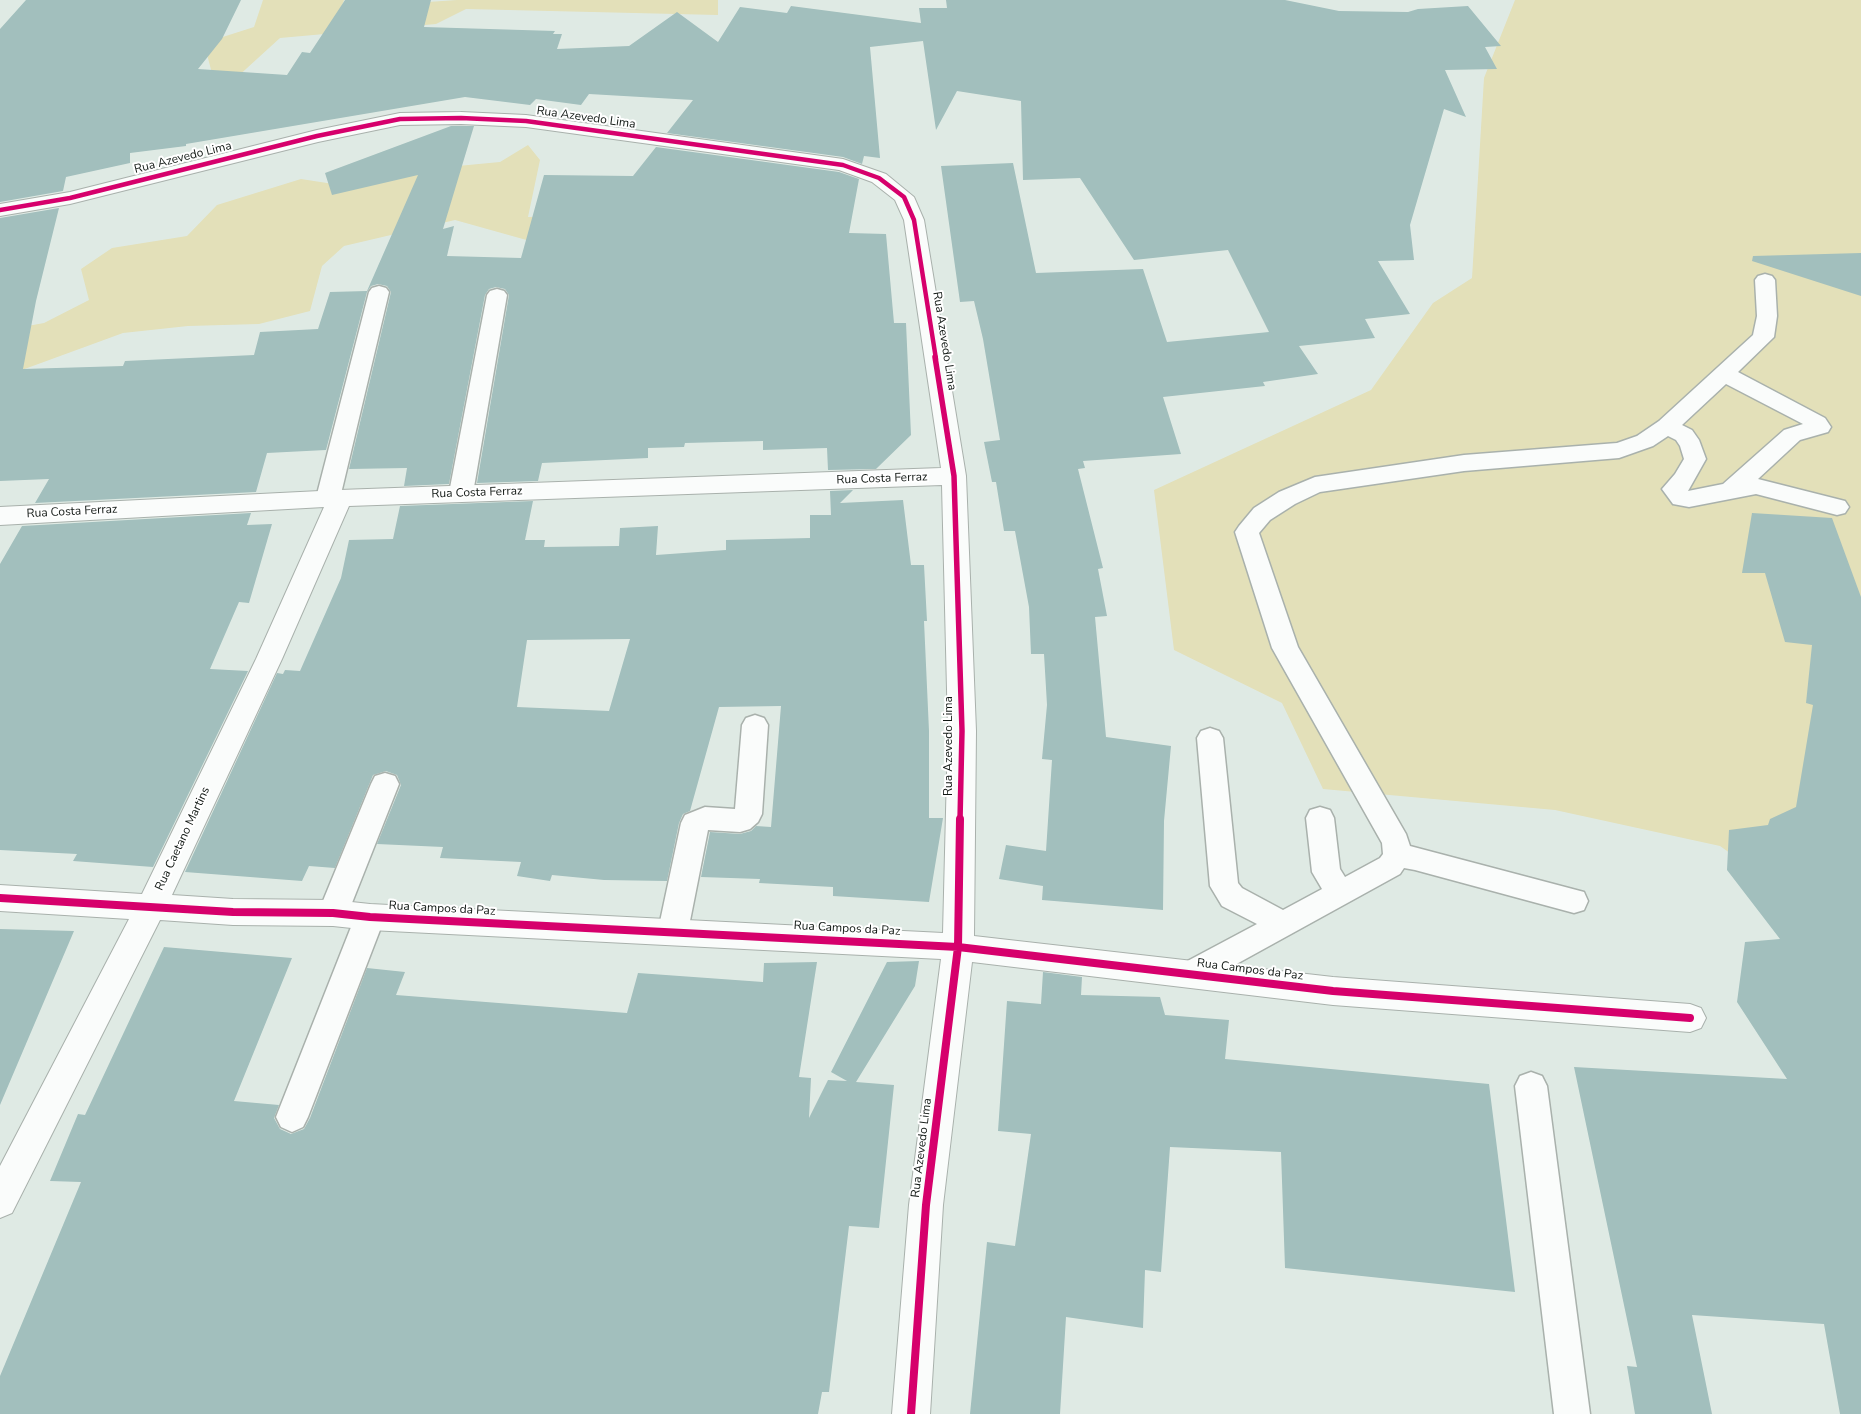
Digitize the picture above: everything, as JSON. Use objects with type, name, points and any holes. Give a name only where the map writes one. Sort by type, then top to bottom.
[{"type":"street","name":"Rua Azevedo Lima","points":[[0,210],[70,198],[317,136],[400,120],[461,118],[526,121],[842,166],[879,178],[904,197],[914,220],[954,476],[962,731],[958,947],[926,1205],[911,1414]]},
{"type":"street","name":"Rua Costa Ferraz","points":[[0,516],[334,498],[954,476]]},
{"type":"street","name":"Rua Caetano Martins","points":[[0,1201],[151,907],[269,659],[334,498]]},
{"type":"street","name":"Rua Campos da Paz","points":[[0,898],[233,912],[333,913],[370,917],[958,947],[1333,991],[1690,1018]]},
{"type":"lane","points":[[1191,974],[1390,866],[1397,856],[1396,842],[1285,648],[1247,532],[1262,514],[1287,498],[1314,485],[1464,463],[1619,450],[1644,441],[1668,426],[1763,338],[1767,316],[1765,280]]},
{"type":"lane","points":[[334,498],[380,292]]},
{"type":"lane","points":[[461,493],[497,296]]},
{"type":"lane","points":[[1724,374],[1791,408],[1817,423],[1820,427],[1792,435],[1732,489]]},
{"type":"lane","points":[[1668,426],[1684,435],[1691,445],[1695,459],[1684,479],[1674,489],[1681,498],[1689,499],[1732,489],[1756,486],[1837,507]]},
{"type":"lane","points":[[673,931],[695,823],[705,818],[740,820],[748,814],[755,725]]},
{"type":"lane","points":[[1210,738],[1224,886],[1232,897],[1282,923]]},
{"type":"lane","points":[[333,913],[385,784]]},
{"type":"lane","points":[[1320,818],[1326,872],[1340,893]]},
{"type":"lane","points":[[1397,856],[1415,858],[1574,901]]},
{"type":"lane","points":[[292,1117],[370,917]]},
{"type":"lane","points":[[1531,1086],[1572,1414]]},
{"type":"shaded area","points":[[263,0],[344,0],[341,8],[457,0],[718,0],[718,15],[466,9],[436,24],[280,38],[235,79],[214,81],[204,43],[254,27]]},
{"type":"shaded area","points":[[1515,0],[1861,0],[1861,946],[1720,846],[1555,810],[1323,789],[1282,703],[1174,650],[1154,490],[1371,390],[1433,303],[1472,278],[1484,78]]},
{"type":"shaded area","points":[[528,145],[540,160],[528,217],[642,215],[530,241],[455,220],[344,246],[322,266],[310,311],[259,324],[188,326],[123,333],[0,378],[0,331],[44,323],[89,300],[81,269],[112,248],[187,236],[217,205],[301,179],[340,185],[394,172],[500,162]]},
{"type":"building","points":[[26,0],[241,0],[222,39],[198,69],[287,75],[302,52],[310,53],[345,0],[431,0],[424,27],[555,31],[553,34],[562,34],[557,49],[629,46],[677,12],[718,42],[740,7],[787,13],[791,6],[921,23],[919,8],[947,8],[946,0],[1285,0],[1339,11],[1408,12],[1418,9],[1468,6],[1501,46],[1485,47],[1497,69],[1445,70],[1466,117],[1444,109],[1410,225],[1414,260],[1378,261],[1410,314],[1365,319],[1375,338],[1299,346],[1318,374],[1263,382],[1265,386],[1163,397],[1181,454],[1083,461],[1085,468],[1078,469],[1103,568],[1098,569],[1107,616],[1095,617],[1106,737],[1171,746],[1164,821],[1163,910],[1042,900],[1043,886],[999,879],[1006,845],[1046,851],[1052,760],[1042,759],[1047,705],[1044,654],[1031,654],[1029,607],[1015,531],[1004,531],[996,482],[992,482],[984,442],[1000,440],[983,339],[974,301],[960,302],[941,166],[1013,163],[1036,273],[1143,269],[1167,342],[1269,332],[1228,250],[1134,260],[1080,178],[1023,180],[1021,101],[957,91],[936,130],[923,41],[870,47],[880,158],[864,156],[862,164],[843,157],[667,133],[693,100],[589,94],[581,105],[536,99],[530,105],[465,97],[186,144],[186,146],[130,153],[130,163],[66,177],[63,191],[0,202],[0,29]]},
{"type":"building","points":[[451,126],[474,126],[443,229],[454,226],[447,256],[521,258],[544,175],[633,176],[656,147],[839,172],[859,179],[849,233],[886,234],[894,323],[906,323],[911,435],[876,469],[828,470],[827,448],[763,450],[763,441],[685,443],[684,447],[648,448],[648,458],[542,463],[538,481],[477,483],[509,295],[505,289],[496,287],[489,289],[485,295],[449,484],[404,486],[407,468],[349,469],[391,292],[387,286],[378,284],[371,286],[367,292],[326,450],[267,453],[256,492],[35,503],[49,479],[0,481],[0,218],[59,208],[36,301],[23,369],[123,366],[125,361],[254,355],[260,332],[318,329],[330,292],[367,291],[418,175],[332,195],[325,173]]},
{"type":"building","points":[[1861,253],[1861,296],[1752,261],[1753,256]]},
{"type":"building","points":[[853,490],[840,503],[903,500],[911,565],[924,565],[927,621],[924,621],[929,731],[929,818],[943,818],[929,902],[833,896],[833,887],[759,883],[760,879],[701,877],[710,832],[740,834],[751,831],[756,826],[771,827],[781,706],[719,707],[690,811],[683,814],[679,823],[667,881],[604,880],[552,875],[550,881],[517,876],[521,862],[440,858],[443,847],[377,844],[401,785],[397,775],[386,771],[373,775],[335,868],[309,866],[302,881],[185,872],[277,673],[283,674],[285,670],[300,671],[341,578],[349,540],[393,539],[400,506],[533,501],[525,540],[545,540],[544,547],[619,546],[620,528],[658,526],[656,555],[726,550],[726,540],[810,538],[810,515],[831,515],[830,491]],"holes":[[[630,639],[609,711],[517,707],[527,640]]]},
{"type":"building","points":[[251,513],[247,525],[272,524],[249,603],[239,602],[210,669],[248,671],[153,867],[73,861],[77,854],[0,850],[0,564],[22,526]]},
{"type":"building","points":[[1752,513],[1832,518],[1861,597],[1861,1414],[1840,1414],[1824,1324],[1692,1315],[1712,1414],[1635,1414],[1627,1366],[1637,1367],[1574,1067],[1787,1079],[1737,1002],[1745,942],[1780,939],[1727,870],[1729,830],[1768,825],[1770,819],[1796,807],[1813,705],[1806,703],[1812,645],[1785,642],[1765,573],[1742,573]]},
{"type":"building","points":[[0,929],[74,931],[0,1105]]},
{"type":"building","points":[[164,947],[292,958],[234,1101],[279,1105],[274,1118],[280,1129],[291,1134],[304,1129],[310,1118],[367,968],[405,972],[396,995],[627,1013],[638,973],[763,982],[764,963],[817,962],[799,1077],[811,1078],[809,1118],[828,1080],[847,1081],[831,1072],[887,962],[919,961],[915,986],[856,1082],[894,1085],[879,1228],[849,1226],[829,1392],[822,1392],[818,1414],[0,1414],[0,1376],[81,1182],[50,1181],[78,1114],[85,1115]]},
{"type":"building","points":[[1043,972],[1082,977],[1081,995],[1160,997],[1165,1015],[1229,1020],[1225,1059],[1489,1084],[1515,1292],[1285,1268],[1281,1152],[1170,1147],[1161,1272],[1145,1270],[1143,1328],[1066,1317],[1060,1414],[970,1414],[987,1242],[1015,1246],[1031,1134],[998,1131],[1007,1001],[1041,1004]]},
{"type":"cycle path","points":[[0,210],[70,198],[317,136],[400,119],[461,118],[526,121],[843,165],[879,178],[904,197],[914,220],[954,476],[962,731],[958,947],[926,1205],[911,1414]]},
{"type":"cycle path","points":[[0,898],[233,912],[333,913],[370,917],[958,947],[1333,991],[1690,1018]]}]
